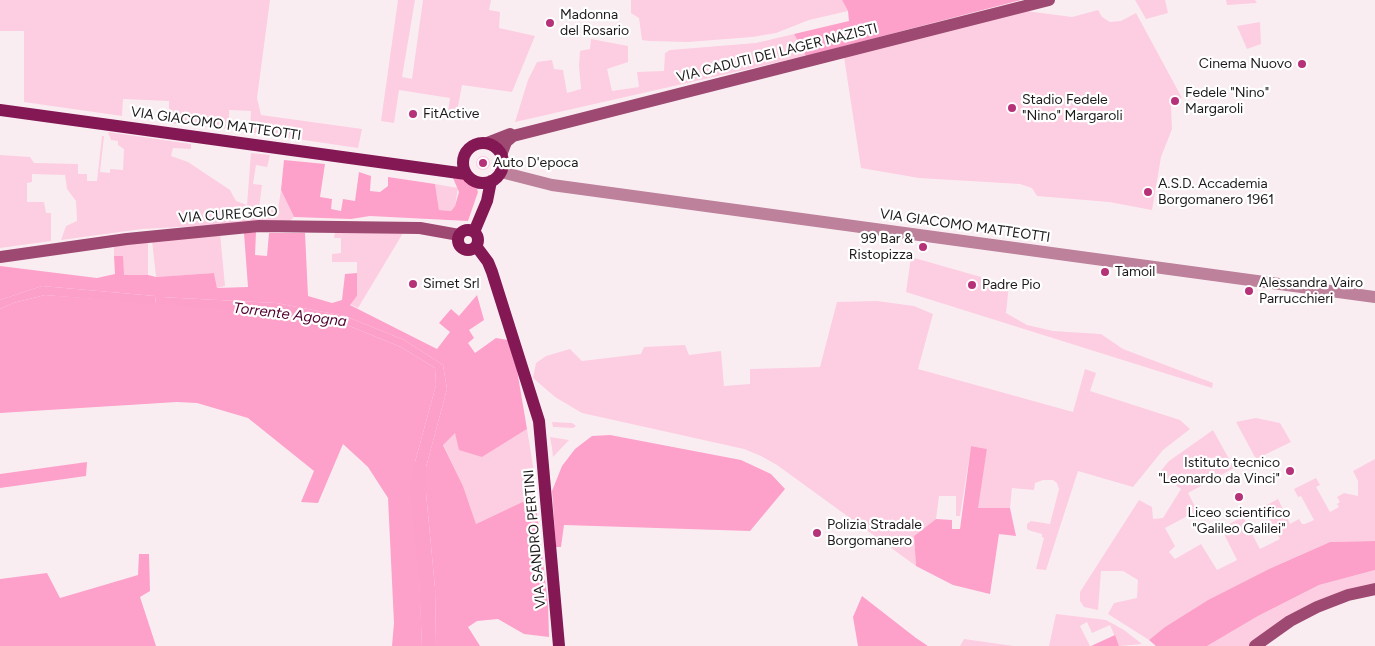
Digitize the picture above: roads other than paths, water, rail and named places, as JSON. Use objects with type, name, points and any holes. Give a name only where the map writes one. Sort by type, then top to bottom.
[{"type":"main road","name":"VIA CADUTI DEI LAGER NAZISTI","points":[[487,143],[510,134],[513,136],[1048,0]]},
{"type":"main road","name":"VIA GIACOMO MATTEOTTI","points":[[0,110],[427,168],[449,166],[464,168]]},
{"type":"main road","points":[[501,154],[506,142],[513,136]]},
{"type":"main road","points":[[474,232],[487,201],[492,179],[503,165],[501,154],[495,147],[487,143],[477,143],[469,148],[464,168],[472,181],[492,179]]},
{"type":"main road","name":"VIA CUREGGIO","points":[[0,257],[119,239],[244,227],[420,228],[459,235]]},
{"type":"main road","points":[[465,230],[474,232],[478,239],[476,246],[471,250],[463,249],[458,242],[459,235],[465,230]]},
{"type":"main road","name":"VIA SANDRO PERTINI","points":[[476,246],[488,262],[492,272],[528,381],[541,430],[559,646]]},
{"type":"main road","points":[[1255,646],[1290,621],[1317,607],[1348,595],[1375,588]]},
{"type":"street","name":"VIA GIACOMO MATTEOTTI","points":[[492,179],[530,185],[552,184],[1375,297]]},
{"type":"water","points":[[42,286],[155,296],[156,304],[45,295],[13,303],[0,309],[0,300]]},
{"type":"water","name":"Torrente Agogna","points":[[160,297],[276,303],[345,316],[404,340],[443,365],[447,389],[426,467],[426,493],[435,588],[436,646],[422,646],[419,580],[410,489],[415,462],[436,385],[435,368],[401,347],[342,323],[276,314],[160,304]]},
{"type":"water","points":[[1375,541],[1375,570],[1319,585],[1258,616],[1207,646],[1156,646],[1149,640],[1165,627],[1208,600],[1269,569],[1330,542]]},
{"type":"place","name":"Madonna del Rosario","points":[[550,23]]},
{"type":"place","name":"Cinema Nuovo","points":[[1302,64]]},
{"type":"place","name":"Fedele \"Nino\" Margaroli","points":[[1175,101]]},
{"type":"place","name":"Stadio Fedele \"Nino\" Margaroli","points":[[1012,108]]},
{"type":"place","name":"FitActive","points":[[413,114]]},
{"type":"place","name":"Auto D'epoca","points":[[483,163]]},
{"type":"place","name":"A.S.D. Accademia Borgomanero 1961","points":[[1148,192]]},
{"type":"place","name":"99 Bar & Ristopizza","points":[[923,247]]},
{"type":"place","name":"Tamoil","points":[[1105,272]]},
{"type":"place","name":"Simet Srl","points":[[413,284]]},
{"type":"place","name":"Padre Pio","points":[[972,285]]},
{"type":"place","name":"Alessandra Vairo Parrucchieri","points":[[1249,291]]},
{"type":"place","name":"Istituto tecnico \"Leonardo da Vinci\"","points":[[1290,471]]},
{"type":"place","name":"Liceo scientifico \"Galileo Galilei\"","points":[[1239,497]]},
{"type":"place","name":"Polizia Stradale Borgomanero","points":[[817,533]]}]
